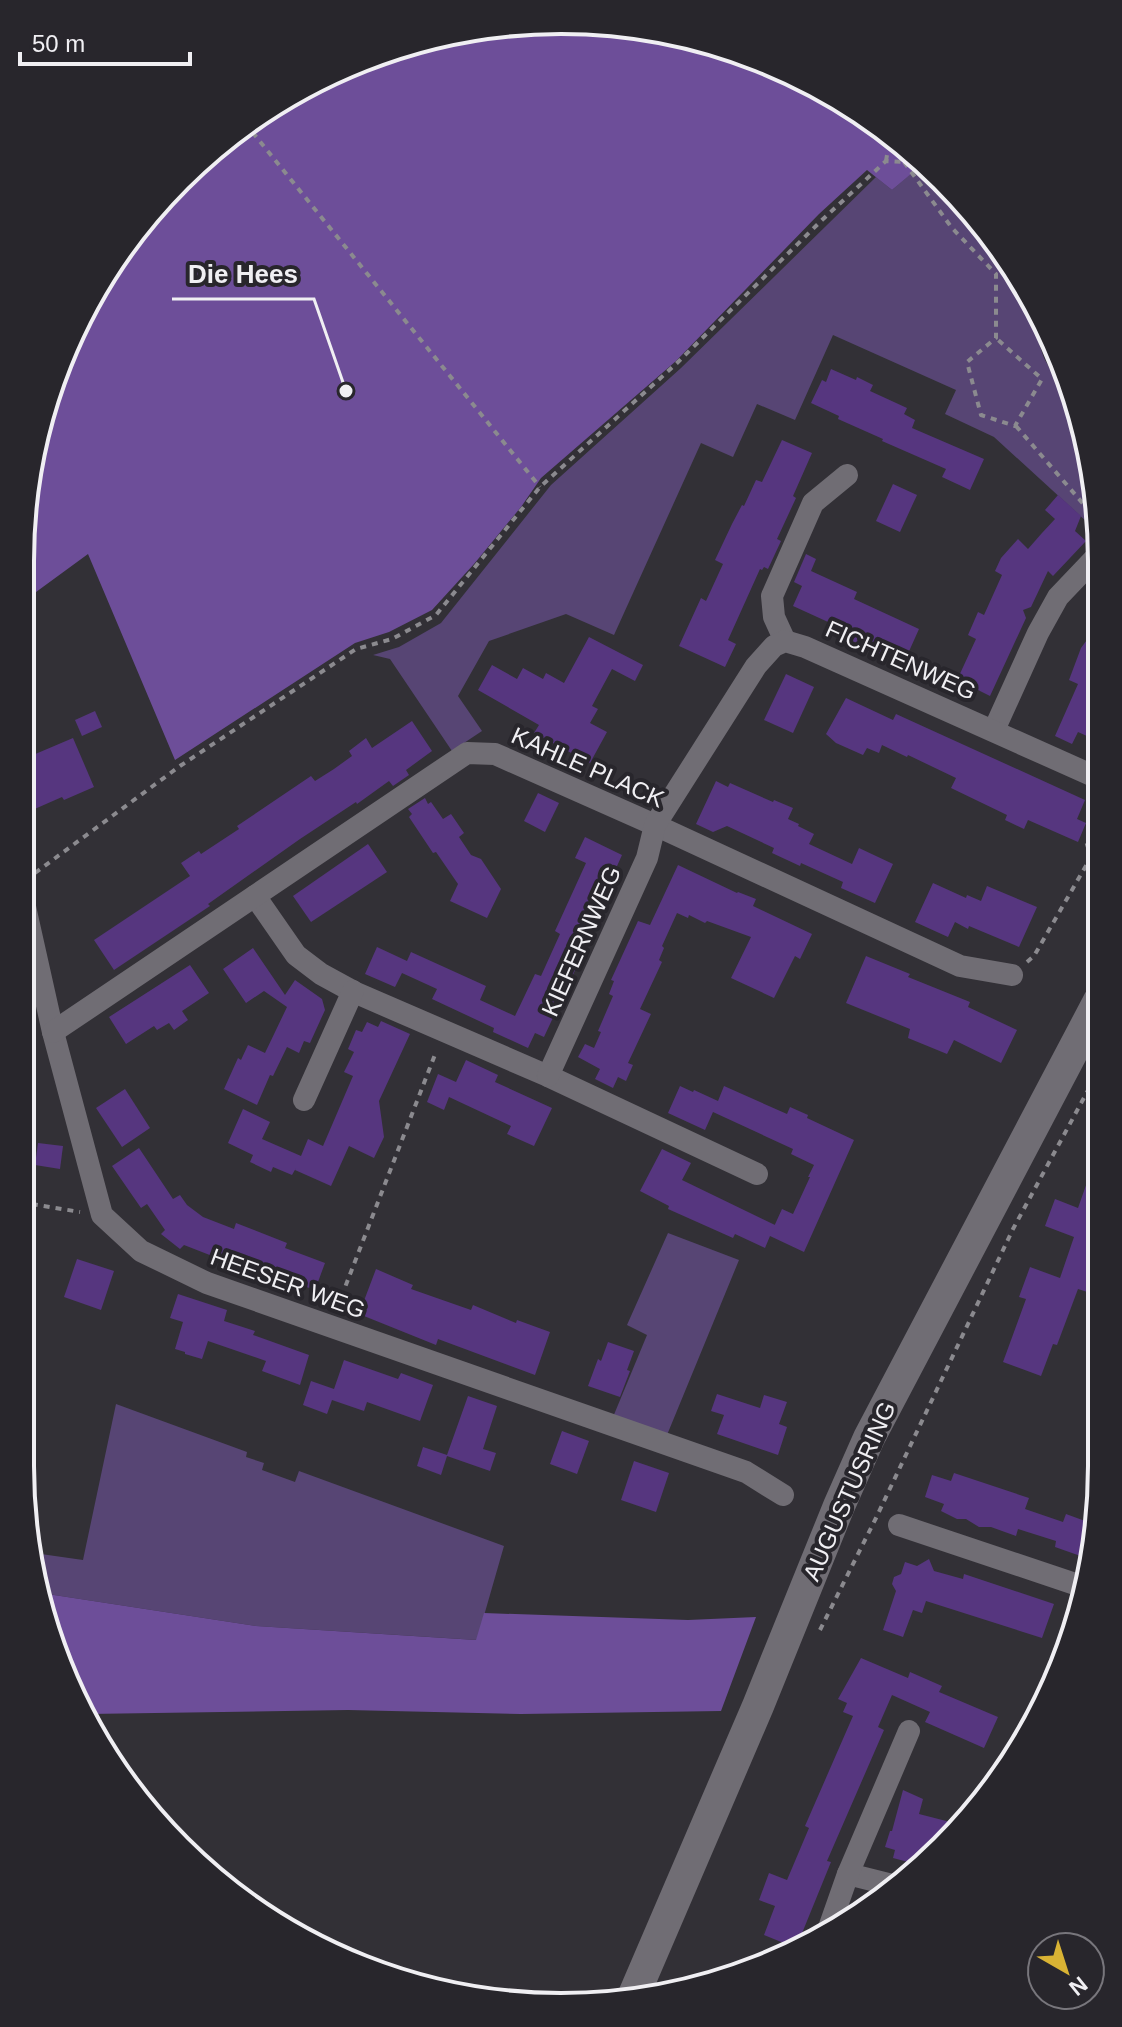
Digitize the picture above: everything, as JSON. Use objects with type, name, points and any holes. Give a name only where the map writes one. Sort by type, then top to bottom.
[{"type":"main road","name":"AUGUSTUSRING","points":[[637,1987],[869,1438],[1088,1022]]},
{"type":"street","points":[[655,825],[756,666],[774,646],[785,641],[774,617],[772,596],[813,503],[847,475]]},
{"type":"street","name":"FICHTENWEG","points":[[994,730],[1038,633],[1058,597],[1088,566]]},
{"type":"street","name":"FICHTENWEG","points":[[785,641],[805,647],[1088,773]]},
{"type":"street","name":"KAHLE PLACK","points":[[53,1032],[467,753],[495,754],[960,966],[1012,975]]},
{"type":"street","name":"KIEFERNWEG","points":[[548,1076],[647,858],[655,825]]},
{"type":"street","points":[[255,896],[296,955],[321,974],[757,1174]]},
{"type":"street","points":[[34,922],[53,1032],[102,1215]]},
{"type":"street","points":[[304,1100],[353,991]]},
{"type":"street","name":"HEESER WEG","points":[[102,1215],[141,1251],[207,1283],[746,1472],[783,1495]]},
{"type":"street","points":[[899,1525],[1074,1584]]},
{"type":"street","points":[[833,1917],[909,1731]]},
{"type":"street","points":[[848,1874],[883,1883]]},
{"type":"path","points":[[253,133],[540,487]]},
{"type":"path","points":[[34,877],[180,766],[356,649],[392,639],[436,615],[540,487],[676,364],[886,161],[888,148]]},
{"type":"path","points":[[886,161],[904,162],[952,228],[996,274],[996,338],[1042,379],[1015,426]]},
{"type":"path","points":[[996,338],[967,362],[981,415],[1015,426],[1085,506]]},
{"type":"path","points":[[1012,975],[1034,956],[1088,862]]},
{"type":"path","points":[[330,1327],[444,1031]]},
{"type":"path","points":[[821,1629],[1013,1229],[1088,1090]]},
{"type":"path","points":[[34,1204],[102,1215]]},
{"type":"path","points":[[839,1506],[899,1525]]},
{"type":"shaded area","points":[[561,34],[630,39],[697,52],[794,88],[854,123],[915,171],[892,190],[867,170],[819,214],[676,361],[541,478],[474,564],[432,610],[389,632],[355,643],[175,760],[88,554],[34,593],[35,527],[44,458],[62,392],[88,328],[143,240],[188,188],[268,123],[328,88],[392,62],[458,44]]},
{"type":"shaded area","points":[[914,171],[934,188],[979,240],[1017,298],[1033,327],[1060,392],[1078,458],[1086,521],[994,437],[945,414],[956,390],[833,335],[795,420],[757,404],[733,457],[701,443],[614,635],[566,614],[489,641],[458,696],[482,731],[452,751],[390,659],[373,655],[399,647],[441,623],[551,485],[681,368],[876,177],[892,190]]},
{"type":"shaded area","points":[[668,1233],[739,1260],[667,1435],[613,1417],[647,1335],[627,1325]]},
{"type":"shaded area","points":[[116,1404],[247,1452],[246,1457],[264,1463],[262,1470],[295,1482],[299,1471],[504,1546],[477,1640],[256,1626],[50,1594],[42,1554],[83,1560]]},
{"type":"shaded area","points":[[50,1594],[256,1626],[476,1640],[484,1613],[688,1620],[756,1617],[721,1711],[521,1714],[348,1710],[96,1714],[74,1668]]},
{"type":"building","points":[[831,369],[873,385],[870,391],[907,408],[904,414],[915,420],[912,428],[984,459],[970,490],[942,477],[946,469],[882,441],[811,403]]},
{"type":"building","points":[[782,440],[812,453],[777,539],[781,541],[768,569],[760,569],[728,640],[736,644],[725,667],[679,646],[701,598],[706,601],[723,564],[715,560],[732,524],[756,480],[762,482]]},
{"type":"building","points":[[893,484],[917,495],[900,532],[876,521]]},
{"type":"building","points":[[1058,495],[1081,516],[1075,531],[1086,541],[1053,576],[1048,571],[1031,607],[1023,610],[1026,618],[990,696],[976,689],[971,700],[952,691],[976,639],[968,635],[978,612],[984,615],[1002,575],[995,571],[1001,558],[1018,539],[1028,549],[1055,519],[1045,510]]},
{"type":"building","points":[[806,554],[816,559],[811,571],[857,592],[854,599],[919,629],[906,658],[886,649],[883,655],[850,640],[850,632],[793,606],[802,586],[794,582]]},
{"type":"building","points":[[589,637],[643,665],[635,681],[612,669],[592,706],[598,709],[590,723],[607,732],[590,763],[534,733],[539,725],[478,690],[492,665],[517,679],[523,668],[543,679],[546,673],[564,683]]},
{"type":"building","points":[[1088,639],[1088,736],[1078,732],[1072,744],[1055,736],[1078,684],[1069,680],[1081,648]]},
{"type":"building","points":[[786,674],[814,687],[793,733],[764,720]]},
{"type":"building","points":[[846,698],[893,720],[896,714],[1085,800],[1077,819],[1086,823],[1078,842],[1028,820],[1024,829],[1005,820],[1007,815],[951,788],[956,778],[908,755],[882,745],[879,753],[867,748],[863,755],[836,743],[826,734]]},
{"type":"building","points":[[95,711],[102,727],[82,736],[75,720]]},
{"type":"building","points":[[412,721],[432,751],[406,770],[409,775],[393,786],[389,781],[300,839],[208,904],[210,906],[114,970],[94,940],[190,876],[181,863],[239,829],[237,826],[311,776],[315,781],[334,769],[352,756],[349,751],[366,738],[372,748]]},
{"type":"building","points":[[73,738],[94,787],[34,809],[34,755]]},
{"type":"building","points":[[716,781],[728,787],[730,783],[793,808],[788,819],[814,834],[809,844],[852,864],[859,848],[893,864],[875,903],[841,888],[843,882],[772,853],[774,848],[727,826],[713,832],[696,824]]},
{"type":"building","points":[[538,793],[559,803],[545,832],[524,821]]},
{"type":"building","points":[[425,798],[443,819],[451,814],[464,833],[459,837],[471,855],[481,859],[501,889],[487,918],[450,901],[458,884],[409,817],[412,814],[408,809]]},
{"type":"building","points":[[585,837],[622,855],[613,875],[618,878],[544,1037],[535,1033],[528,1048],[432,999],[437,989],[402,973],[395,987],[365,974],[377,947],[407,961],[411,952],[486,986],[480,1000],[515,1016],[535,974],[541,976],[560,934],[555,931],[586,863],[575,858]]},
{"type":"building","points":[[368,844],[387,872],[311,922],[293,896]]},
{"type":"building","points":[[678,865],[756,899],[753,906],[812,934],[800,959],[795,956],[774,998],[731,978],[751,937],[677,913],[662,946],[659,960],[662,962],[640,1009],[651,1014],[628,1063],[633,1065],[626,1081],[618,1077],[613,1088],[595,1079],[600,1069],[578,1057],[585,1044],[594,1048],[613,996],[609,994],[614,981],[611,980],[638,921],[650,925]]},
{"type":"building","points":[[933,883],[966,898],[967,895],[981,901],[987,886],[1037,907],[1019,947],[955,922],[948,937],[915,922]]},
{"type":"building","points":[[253,948],[285,995],[295,980],[322,999],[325,1010],[310,1043],[304,1041],[299,1053],[287,1047],[257,1105],[224,1089],[238,1058],[241,1060],[248,1045],[265,1053],[287,1007],[264,991],[246,1003],[223,969]]},
{"type":"building","points":[[866,956],[970,1002],[968,1007],[1017,1030],[1001,1063],[954,1040],[947,1054],[908,1038],[910,1029],[846,1003]]},
{"type":"building","points":[[190,965],[209,993],[182,1011],[188,1020],[174,1030],[169,1023],[157,1030],[154,1026],[126,1044],[109,1017]]},
{"type":"building","points":[[381,1021],[410,1034],[379,1101],[384,1137],[374,1158],[349,1146],[331,1186],[296,1168],[292,1175],[273,1167],[271,1172],[250,1162],[253,1155],[228,1143],[243,1109],[270,1122],[262,1139],[301,1156],[308,1139],[323,1146],[353,1076],[344,1072],[354,1052],[348,1049],[356,1030],[362,1032],[367,1022],[378,1027]]},
{"type":"building","points":[[466,1060],[498,1075],[495,1082],[552,1108],[534,1146],[507,1134],[511,1126],[449,1097],[444,1110],[427,1102],[438,1074],[456,1082]]},
{"type":"building","points":[[680,1086],[718,1101],[724,1086],[787,1114],[790,1107],[854,1140],[804,1252],[770,1236],[765,1248],[735,1234],[733,1238],[668,1209],[669,1206],[640,1191],[662,1149],[691,1163],[682,1180],[775,1225],[782,1209],[793,1214],[810,1177],[814,1165],[791,1154],[793,1149],[713,1112],[705,1130],[668,1113]]},
{"type":"building","points":[[125,1089],[150,1128],[122,1147],[96,1108]]},
{"type":"building","points":[[38,1143],[63,1146],[60,1169],[35,1165]]},
{"type":"building","points":[[139,1148],[173,1199],[180,1195],[203,1217],[234,1229],[236,1223],[287,1243],[285,1248],[325,1263],[315,1290],[262,1271],[261,1275],[184,1245],[180,1249],[161,1234],[165,1230],[147,1204],[141,1208],[112,1166]]},
{"type":"building","points":[[1088,1180],[1088,1292],[1078,1289],[1057,1345],[1053,1344],[1041,1376],[1003,1362],[1026,1299],[1019,1297],[1030,1267],[1060,1278],[1074,1237],[1045,1226],[1055,1199],[1078,1208]]},
{"type":"building","points":[[77,1259],[114,1271],[101,1310],[64,1297]]},
{"type":"building","points":[[376,1269],[413,1285],[411,1289],[471,1310],[473,1305],[516,1323],[517,1320],[550,1332],[535,1375],[438,1339],[436,1345],[359,1314]]},
{"type":"building","points":[[178,1294],[227,1310],[224,1321],[309,1355],[300,1385],[262,1371],[266,1361],[208,1341],[202,1359],[175,1349],[183,1322],[170,1318]]},
{"type":"building","points":[[608,1342],[634,1351],[620,1397],[588,1386]]},
{"type":"building","points":[[344,1360],[398,1379],[401,1373],[433,1385],[420,1421],[367,1402],[364,1411],[332,1400],[327,1414],[303,1405],[311,1381],[334,1389]]},
{"type":"building","points":[[717,1394],[760,1408],[764,1395],[787,1402],[779,1424],[787,1427],[778,1455],[717,1434],[724,1415],[711,1411]]},
{"type":"building","points":[[468,1396],[497,1406],[483,1449],[496,1453],[490,1471],[447,1456],[441,1475],[417,1466],[423,1447],[447,1455]]},
{"type":"building","points":[[562,1431],[589,1441],[577,1474],[550,1464]]},
{"type":"building","points":[[634,1461],[669,1473],[656,1512],[621,1500]]},
{"type":"building","points":[[954,1473],[1029,1498],[1025,1509],[1063,1522],[1066,1514],[1085,1521],[1080,1556],[1055,1547],[1056,1541],[1018,1529],[1016,1536],[991,1527],[979,1527],[941,1511],[944,1504],[925,1497],[932,1475],[951,1481]]},
{"type":"building","points":[[929,1559],[934,1571],[963,1579],[964,1574],[1054,1604],[1042,1638],[926,1601],[922,1613],[913,1610],[903,1637],[883,1630],[896,1591],[892,1584],[894,1577],[901,1574],[905,1562],[917,1566]]},
{"type":"building","points":[[861,1658],[908,1678],[910,1672],[942,1686],[939,1692],[998,1717],[984,1748],[925,1722],[930,1712],[892,1695],[878,1727],[884,1730],[827,1861],[831,1862],[801,1935],[784,1943],[764,1935],[775,1906],[759,1900],[769,1873],[787,1880],[809,1828],[805,1826],[853,1716],[843,1712],[847,1703],[838,1699]]},
{"type":"building","points":[[903,1790],[923,1799],[919,1814],[949,1822],[908,1862],[893,1858],[895,1850],[885,1847]]},
{"type":"place","name":"Die Hees","points":[[346,391]]}]
